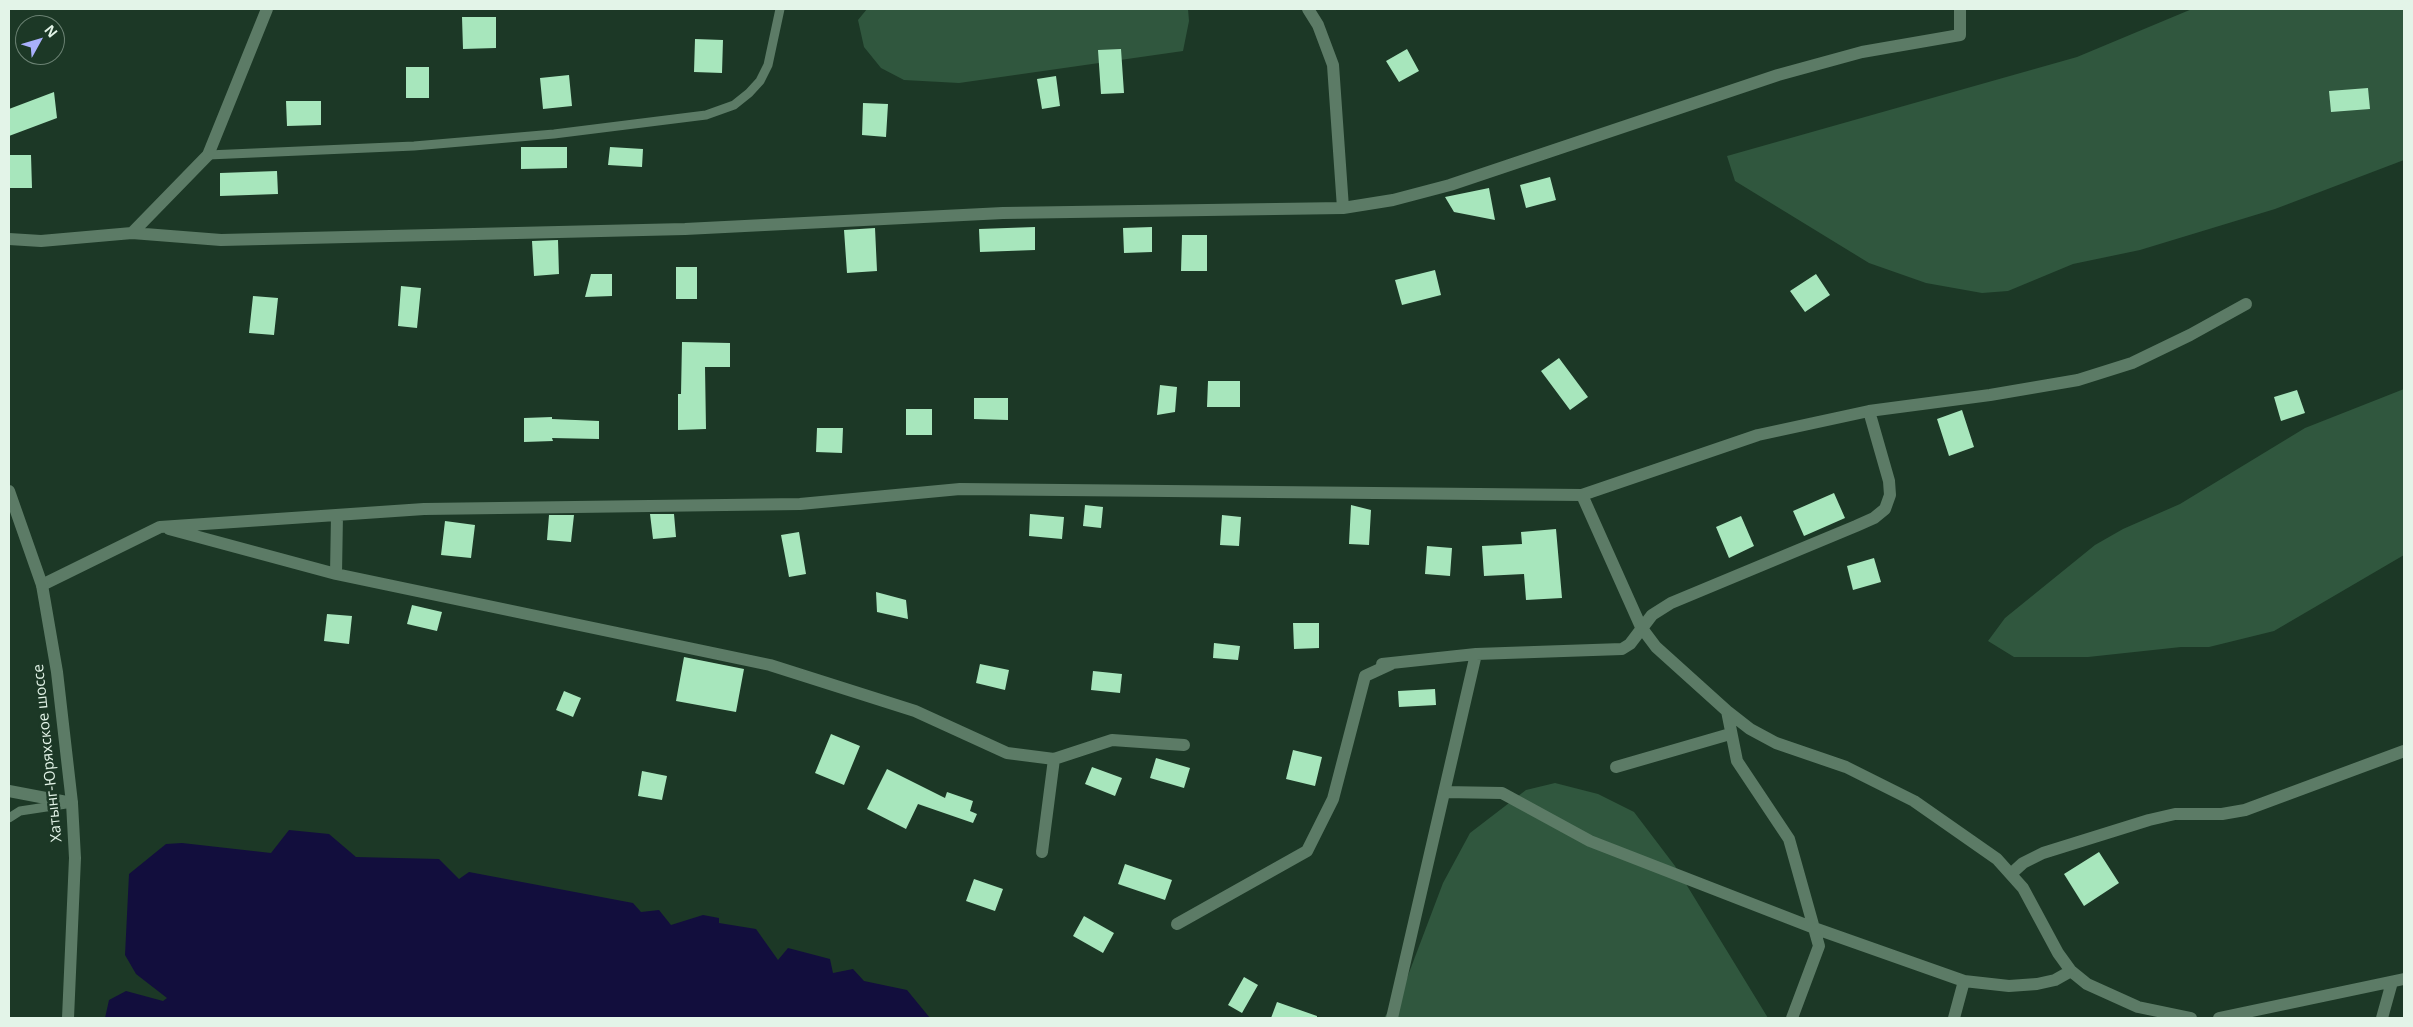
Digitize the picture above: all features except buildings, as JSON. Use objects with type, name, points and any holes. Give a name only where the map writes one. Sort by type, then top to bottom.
[{"type":"street","points":[[132,233],[208,155],[267,9]]},
{"type":"street","points":[[1308,9],[1318,25],[1333,65],[1343,208]]},
{"type":"street","points":[[9,239],[41,241],[132,233],[221,240],[685,229],[1003,213],[1343,208],[1393,200],[1450,185],[1778,75],[1862,52],[1960,35],[1960,9]]},
{"type":"street","points":[[42,585],[160,527],[424,509],[800,504],[960,489],[1582,495],[1758,436],[1869,411],[1990,395],[2078,380],[2132,363],[2190,335],[2246,304]]},
{"type":"street","points":[[1177,924],[1306,851],[1333,799],[1365,676],[1388,663],[1476,654],[1622,649],[1630,644],[1641,626],[1652,615],[1671,603],[1874,518],[1885,509],[1890,495],[1889,481],[1869,411]]},
{"type":"street","name":"Хатынг-Юряхское шоссе","points":[[9,491],[42,585],[57,672],[72,803],[75,858],[68,1018]]},
{"type":"street","points":[[1582,495],[1641,626],[1656,647],[1727,711],[1750,729],[1776,742],[1846,767],[1914,801],[1976,843],[2012,873],[2023,888],[2058,953],[2071,971],[2087,984],[2138,1007],[2191,1018]]},
{"type":"street","points":[[336,574],[338,515]]},
{"type":"street","points":[[160,527],[336,574],[770,665],[915,711],[1008,753],[1054,759],[1112,740],[1184,745]]},
{"type":"street","points":[[1392,1018],[1476,654]]},
{"type":"street","points":[[1727,711],[1736,761],[1789,839],[1819,946],[1792,1018]]},
{"type":"street","points":[[1616,767],[1730,734]]},
{"type":"street","points":[[2012,873],[2024,863],[2043,853],[2096,836],[2175,814],[2222,814],[2245,810],[2404,751]]},
{"type":"street","points":[[1042,852],[1054,759]]},
{"type":"street","points":[[9,791],[72,803]]},
{"type":"street","points":[[1444,792],[1502,793],[1590,841],[1814,928],[1964,981],[2009,986],[2038,984],[2054,980],[2071,971]]},
{"type":"street","points":[[2219,1018],[2398,980]]},
{"type":"street","points":[[2382,1018],[2398,980]]},
{"type":"street","points":[[1954,1018],[1964,981]]},
{"type":"lane","points":[[208,155],[424,145],[554,134],[713,113],[734,105],[760,81],[768,66],[780,9]]},
{"type":"lane","points":[[9,818],[20,811],[72,803]]},
{"type":"green space","points":[[867,9],[1188,9],[1189,21],[1183,51],[959,83],[904,80],[881,68],[864,47],[858,20]]},
{"type":"green space","points":[[2192,9],[2404,9],[2404,160],[2275,209],[2140,250],[2073,264],[2008,291],[1982,293],[1926,283],[1869,263],[1735,181],[1727,156],[2077,57]]},
{"type":"green space","points":[[2404,389],[2404,555],[2274,631],[2209,647],[2181,647],[2088,657],[2014,657],[1988,641],[2005,618],[2095,545],[2123,529],[2180,504],[2305,428]]},
{"type":"green space","points":[[1555,783],[1598,794],[1634,812],[1675,866],[1768,1018],[1384,1018],[1404,986],[1443,883],[1470,833],[1526,790]]},
{"type":"shaded area","points":[[289,830],[329,834],[356,857],[439,859],[459,879],[469,872],[633,903],[641,912],[659,910],[671,925],[703,915],[719,918],[719,923],[756,929],[778,960],[788,948],[830,959],[833,973],[853,969],[864,981],[907,990],[930,1018],[105,1018],[109,1000],[126,991],[163,1001],[167,998],[136,974],[125,955],[129,874],[166,844],[182,843],[271,853]]}]
